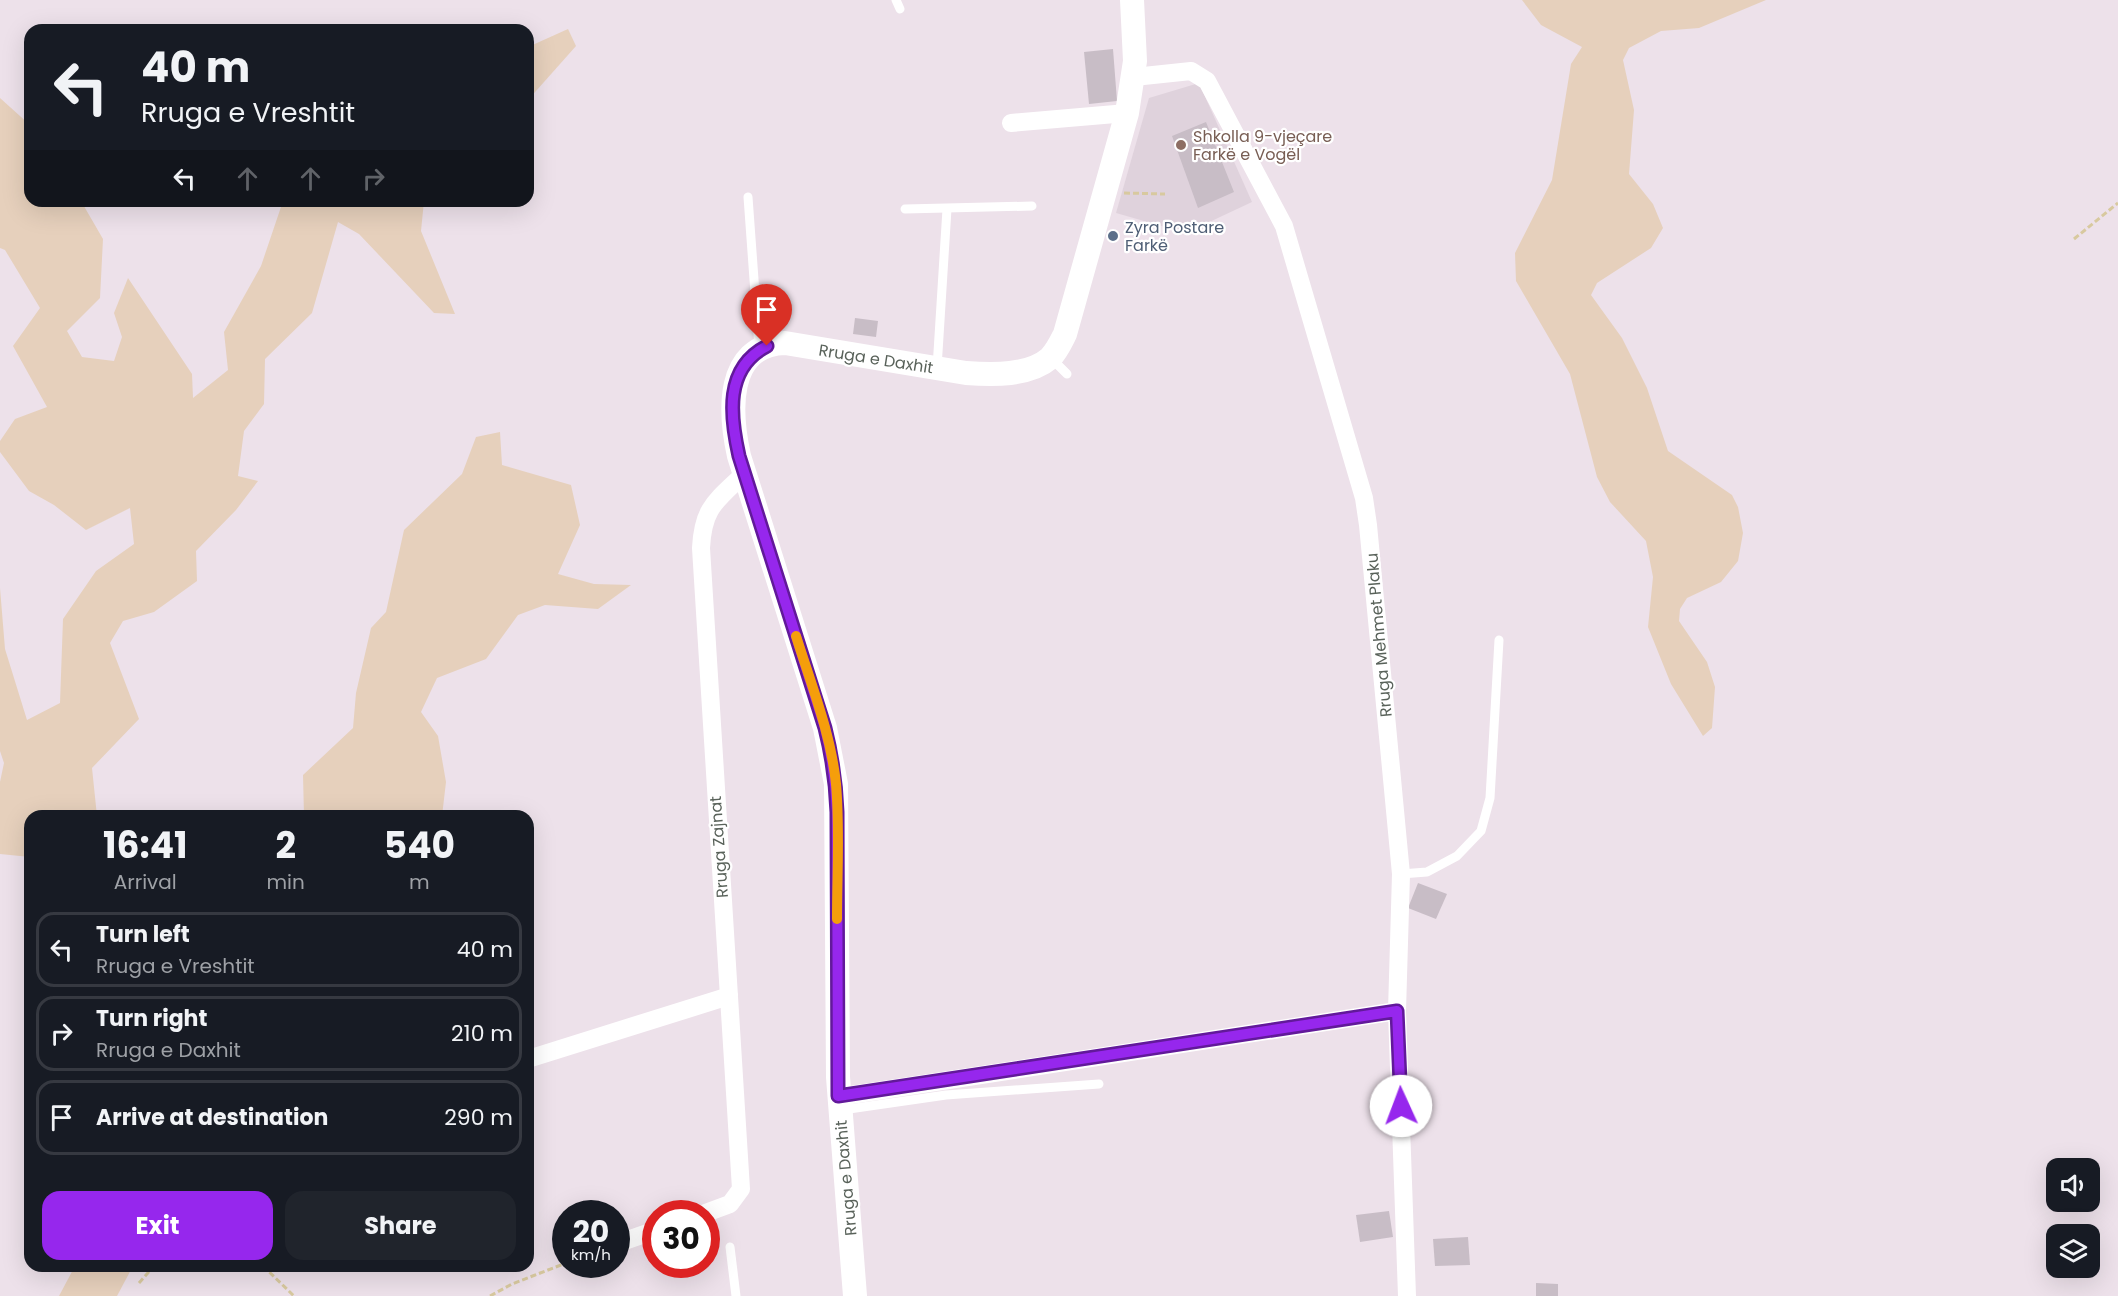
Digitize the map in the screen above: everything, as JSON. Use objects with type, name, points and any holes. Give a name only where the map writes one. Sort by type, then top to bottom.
[{"type":"street","name":"Rruga e Daxhit","points":[[855,1296],[839,1103],[836,784],[825,728],[744,474],[733,420],[734,387],[744,365],[759,350],[767,346],[785,344],[987,375],[1008,373],[1040,364],[1059,366],[1059,347],[1065,334],[1127,113],[1134,77],[1135,44],[1132,0]]},
{"type":"street","name":"Rruga Mehmet Plaku","points":[[1134,77],[1191,71],[1207,81],[1284,226],[1364,498],[1401,874],[1397,1011],[1407,1296]]},
{"type":"street","points":[[1011,123],[1127,113]]},
{"type":"street","name":"Rruga Zajnat","points":[[720,1208],[730,1204],[741,1189],[701,548],[702,531],[708,513],[719,498],[744,474]]},
{"type":"street","points":[[534,1057],[729,996]]},
{"type":"street","points":[[839,1103],[1397,1011]]},
{"type":"lane","points":[[748,197],[759,350]]},
{"type":"lane","points":[[905,209],[1032,206]]},
{"type":"lane","points":[[937,369],[947,209]]},
{"type":"lane","points":[[1401,874],[1427,872],[1457,856],[1481,831],[1490,798],[1499,639]]},
{"type":"lane","points":[[839,1103],[1099,1084]]},
{"type":"lane","points":[[730,1247],[736,1296]]},
{"type":"path","points":[[1122,193],[1165,194]]},
{"type":"path","points":[[2074,239],[2118,203]]},
{"type":"path","points":[[490,1296],[512,1284],[552,1268]]},
{"type":"path","points":[[139,1283],[149,1272]]},
{"type":"path","points":[[269,1272],[294,1296]]},
{"type":"shaded area","points":[[1522,0],[1766,0],[1699,28],[1661,31],[1629,48],[1623,60],[1634,110],[1629,174],[1653,204],[1663,228],[1651,248],[1597,283],[1591,295],[1622,338],[1647,388],[1668,451],[1732,495],[1738,507],[1743,533],[1738,561],[1721,582],[1687,598],[1680,609],[1679,621],[1707,662],[1715,687],[1712,728],[1703,736],[1671,684],[1648,627],[1653,577],[1646,541],[1610,502],[1597,477],[1570,374],[1516,281],[1515,253],[1552,180],[1571,64],[1582,47],[1541,25]]},
{"type":"shaded area","points":[[568,29],[576,46],[534,93],[534,44]]},
{"type":"shaded area","name":"Shkolla 9-vjeçare Farkë e Vogël","points":[[1199,83],[1252,202],[1186,233],[1116,213],[1149,98]]},
{"type":"shaded area","points":[[0,98],[24,120],[24,207],[84,207],[103,239],[100,298],[67,331],[82,357],[114,361],[122,337],[114,313],[128,278],[192,374],[193,398],[228,370],[224,332],[261,266],[281,207],[423,207],[421,231],[455,314],[434,313],[359,234],[338,222],[312,313],[265,359],[264,404],[244,431],[238,476],[258,481],[236,510],[196,551],[197,581],[154,612],[123,621],[110,643],[139,719],[92,768],[96,810],[24,810],[24,856],[0,854],[0,782],[4,763],[0,751],[0,588],[5,649],[27,720],[60,703],[63,619],[96,571],[134,544],[130,508],[86,530],[54,505],[29,491],[0,452],[0,441],[15,419],[47,407],[13,346],[40,308],[5,250],[0,248]]},
{"type":"shaded area","points":[[500,432],[502,465],[571,485],[580,525],[558,574],[594,584],[631,585],[598,609],[545,605],[518,615],[486,659],[437,678],[421,712],[438,736],[446,782],[443,810],[304,810],[303,775],[353,728],[356,693],[371,628],[386,612],[404,530],[462,474],[476,437]]},
{"type":"shaded area","points":[[72,1272],[130,1272],[117,1296],[59,1296]]},
{"type":"building","points":[[1113,49],[1117,101],[1089,104],[1084,52]]},
{"type":"building","points":[[1206,122],[1234,192],[1198,208],[1172,136]]},
{"type":"building","points":[[855,318],[878,321],[876,337],[853,334]]},
{"type":"building","points":[[1418,883],[1447,894],[1436,919],[1408,908]]},
{"type":"building","points":[[1389,1211],[1393,1237],[1360,1242],[1356,1215]]},
{"type":"building","points":[[1468,1237],[1470,1265],[1435,1266],[1433,1239]]},
{"type":"building","points":[[1536,1283],[1558,1284],[1558,1296],[1536,1296]]},
{"type":"slow traffic","points":[[796,636],[825,728],[834,770],[837,812],[837,919]]},
{"type":"place","name":"Shkolla 9-vjeçare Farkë e Vogël","points":[[1181,145]]},
{"type":"place","name":"Zyra Postare Farkë","points":[[1113,236]]},
{"type":"route","points":[[767,346],[751,357],[738,375],[734,387],[733,420],[739,456],[825,728],[832,757],[837,812],[838,1096],[1397,1011],[1401,1106]]}]
